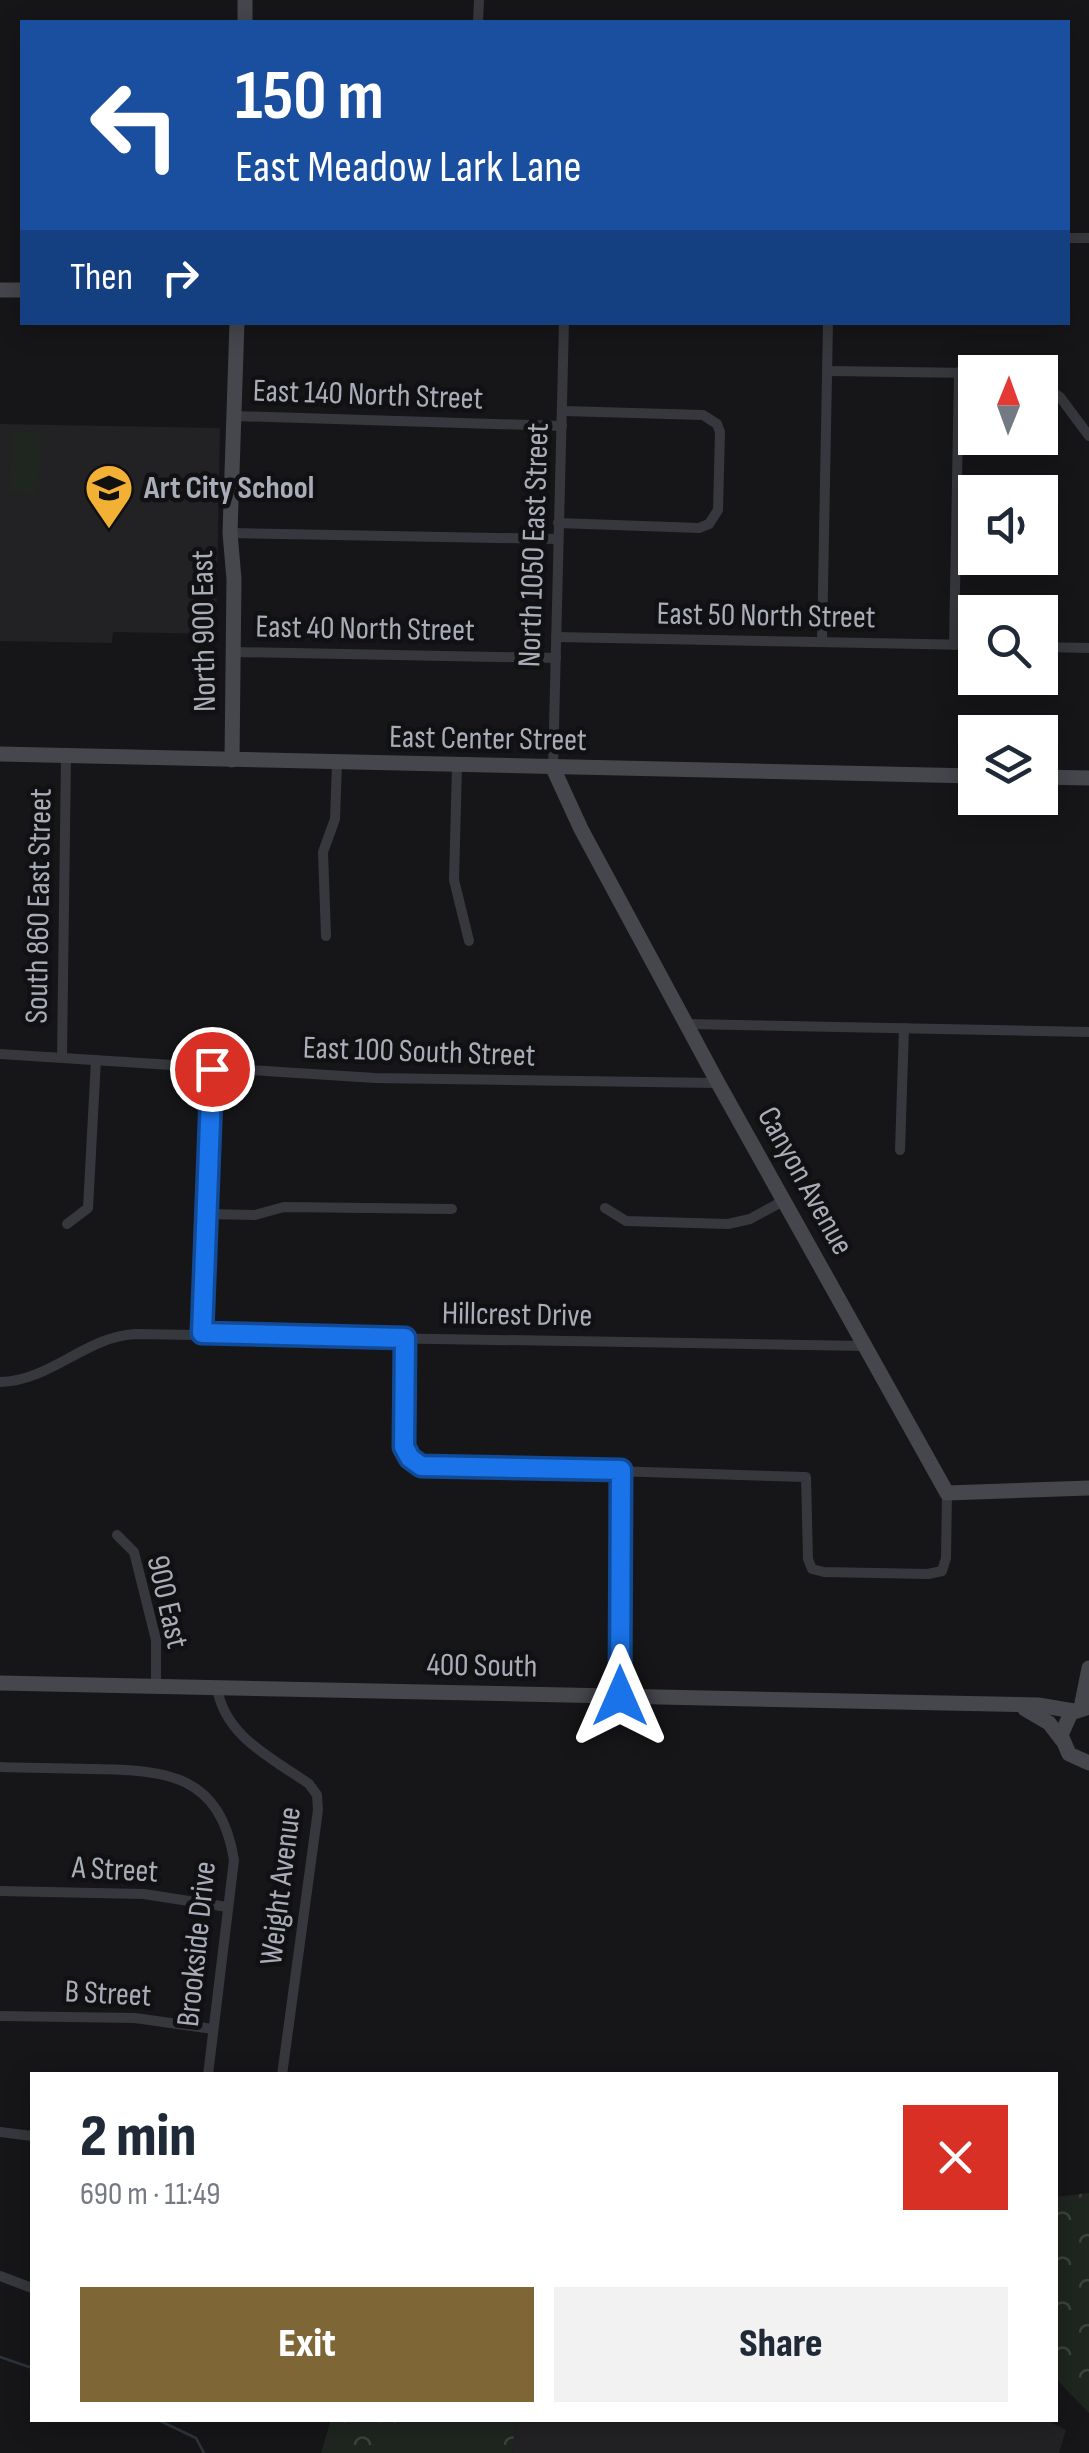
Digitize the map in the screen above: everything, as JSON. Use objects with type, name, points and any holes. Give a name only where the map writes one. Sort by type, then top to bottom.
[{"type":"street","name":"North 900 East","points":[[232,760],[230,534],[237,325]]},
{"type":"street","name":"North 1050 East Street","points":[[553,768],[564,325]]},
{"type":"street","points":[[822,642],[828,325]]},
{"type":"street","points":[[828,371],[958,372]]},
{"type":"street","points":[[1058,396],[1089,436]]},
{"type":"street","points":[[558,523],[699,528],[709,524],[718,510],[720,432],[717,424],[704,415],[563,411]]},
{"type":"street","name":"East 140 North Street","points":[[234,416],[562,426]]},
{"type":"street","points":[[954,645],[958,455]]},
{"type":"street","points":[[230,534],[557,539]]},
{"type":"street","name":"East 50 North Street","points":[[556,637],[958,645]]},
{"type":"street","points":[[1058,647],[1089,648]]},
{"type":"street","name":"East 40 North Street","points":[[234,652],[556,658]]},
{"type":"street","name":"East Center Street","points":[[0,754],[958,776]]},
{"type":"street","name":"South 860 East Street","points":[[62,1057],[66,756]]},
{"type":"street","points":[[326,936],[324,852],[335,818],[337,763]]},
{"type":"street","points":[[457,766],[454,880],[469,941]]},
{"type":"street","name":"Canyon Avenue","points":[[553,768],[581,829],[718,1082],[947,1493]]},
{"type":"street","points":[[1058,778],[1089,778]]},
{"type":"street","points":[[688,1024],[1089,1032]]},
{"type":"street","points":[[900,1150],[904,1028]]},
{"type":"street","name":"East 100 South Street","points":[[0,1054],[375,1078],[718,1082]]},
{"type":"street","points":[[67,1224],[88,1208],[96,1060]]},
{"type":"street","points":[[202,1333],[212,1069]]},
{"type":"street","points":[[605,1208],[626,1221],[728,1224],[750,1219],[784,1200]]},
{"type":"street","points":[[205,1214],[255,1215],[284,1207],[452,1210]]},
{"type":"street","name":"Hillcrest Drive","points":[[0,1382],[34,1376],[106,1338],[123,1334],[865,1346]]},
{"type":"street","points":[[405,1338],[404,1447],[421,1466],[806,1477],[808,1558],[812,1570],[928,1574],[942,1571],[947,1493],[1089,1488]]},
{"type":"street","points":[[620,1696],[621,1470]]},
{"type":"street","name":"900 East","points":[[117,1534],[134,1552],[156,1640],[156,1686]]},
{"type":"street","points":[[1062,1740],[1064,1723],[1082,1709],[1089,1668]]},
{"type":"street","name":"400 South","points":[[0,1683],[1082,1709]]},
{"type":"street","name":"Weight Avenue","points":[[217,1687],[226,1716],[238,1733],[309,1784],[317,1794],[282,2072]]},
{"type":"street","points":[[1022,1707],[1049,1723],[1069,1754],[1089,1763]]},
{"type":"street","name":"Brookside Drive","points":[[0,1768],[158,1771],[194,1788],[209,1801],[230,1835],[234,1875],[208,2072]]},
{"type":"street","name":"A Street","points":[[0,1892],[144,1894],[227,1906]]},
{"type":"street","name":"B Street","points":[[0,2016],[135,2018],[213,2029]]},
{"type":"street","points":[[0,2132],[30,2136]]},
{"type":"street","points":[[0,2276],[30,2287]]},
{"type":"shaded area","name":"Art City School","points":[[0,424],[220,428],[216,634],[113,632],[112,643],[0,641]]},
{"type":"shaded area","points":[[516,2422],[1050,2422],[1066,2430],[1059,2453],[512,2453]]},
{"type":"green space","points":[[41,431],[39,495],[9,493],[11,432]]},
{"type":"green space","points":[[1089,2193],[1089,2413],[1058,2381],[1058,2197]]},
{"type":"green space","points":[[330,2422],[516,2422],[512,2453],[321,2453]]},
{"type":"green space","points":[[401,2422],[497,2422],[493,2453],[368,2453],[379,2436]]},
{"type":"waterway","points":[[0,2357],[30,2367]]},
{"type":"waterway","points":[[162,2422],[196,2438],[204,2453]]},
{"type":"place","name":"Art City School","points":[[109,530]]},
{"type":"route","points":[[212,1069],[202,1333],[405,1338],[404,1447],[421,1466],[621,1470],[620,1696]]}]
